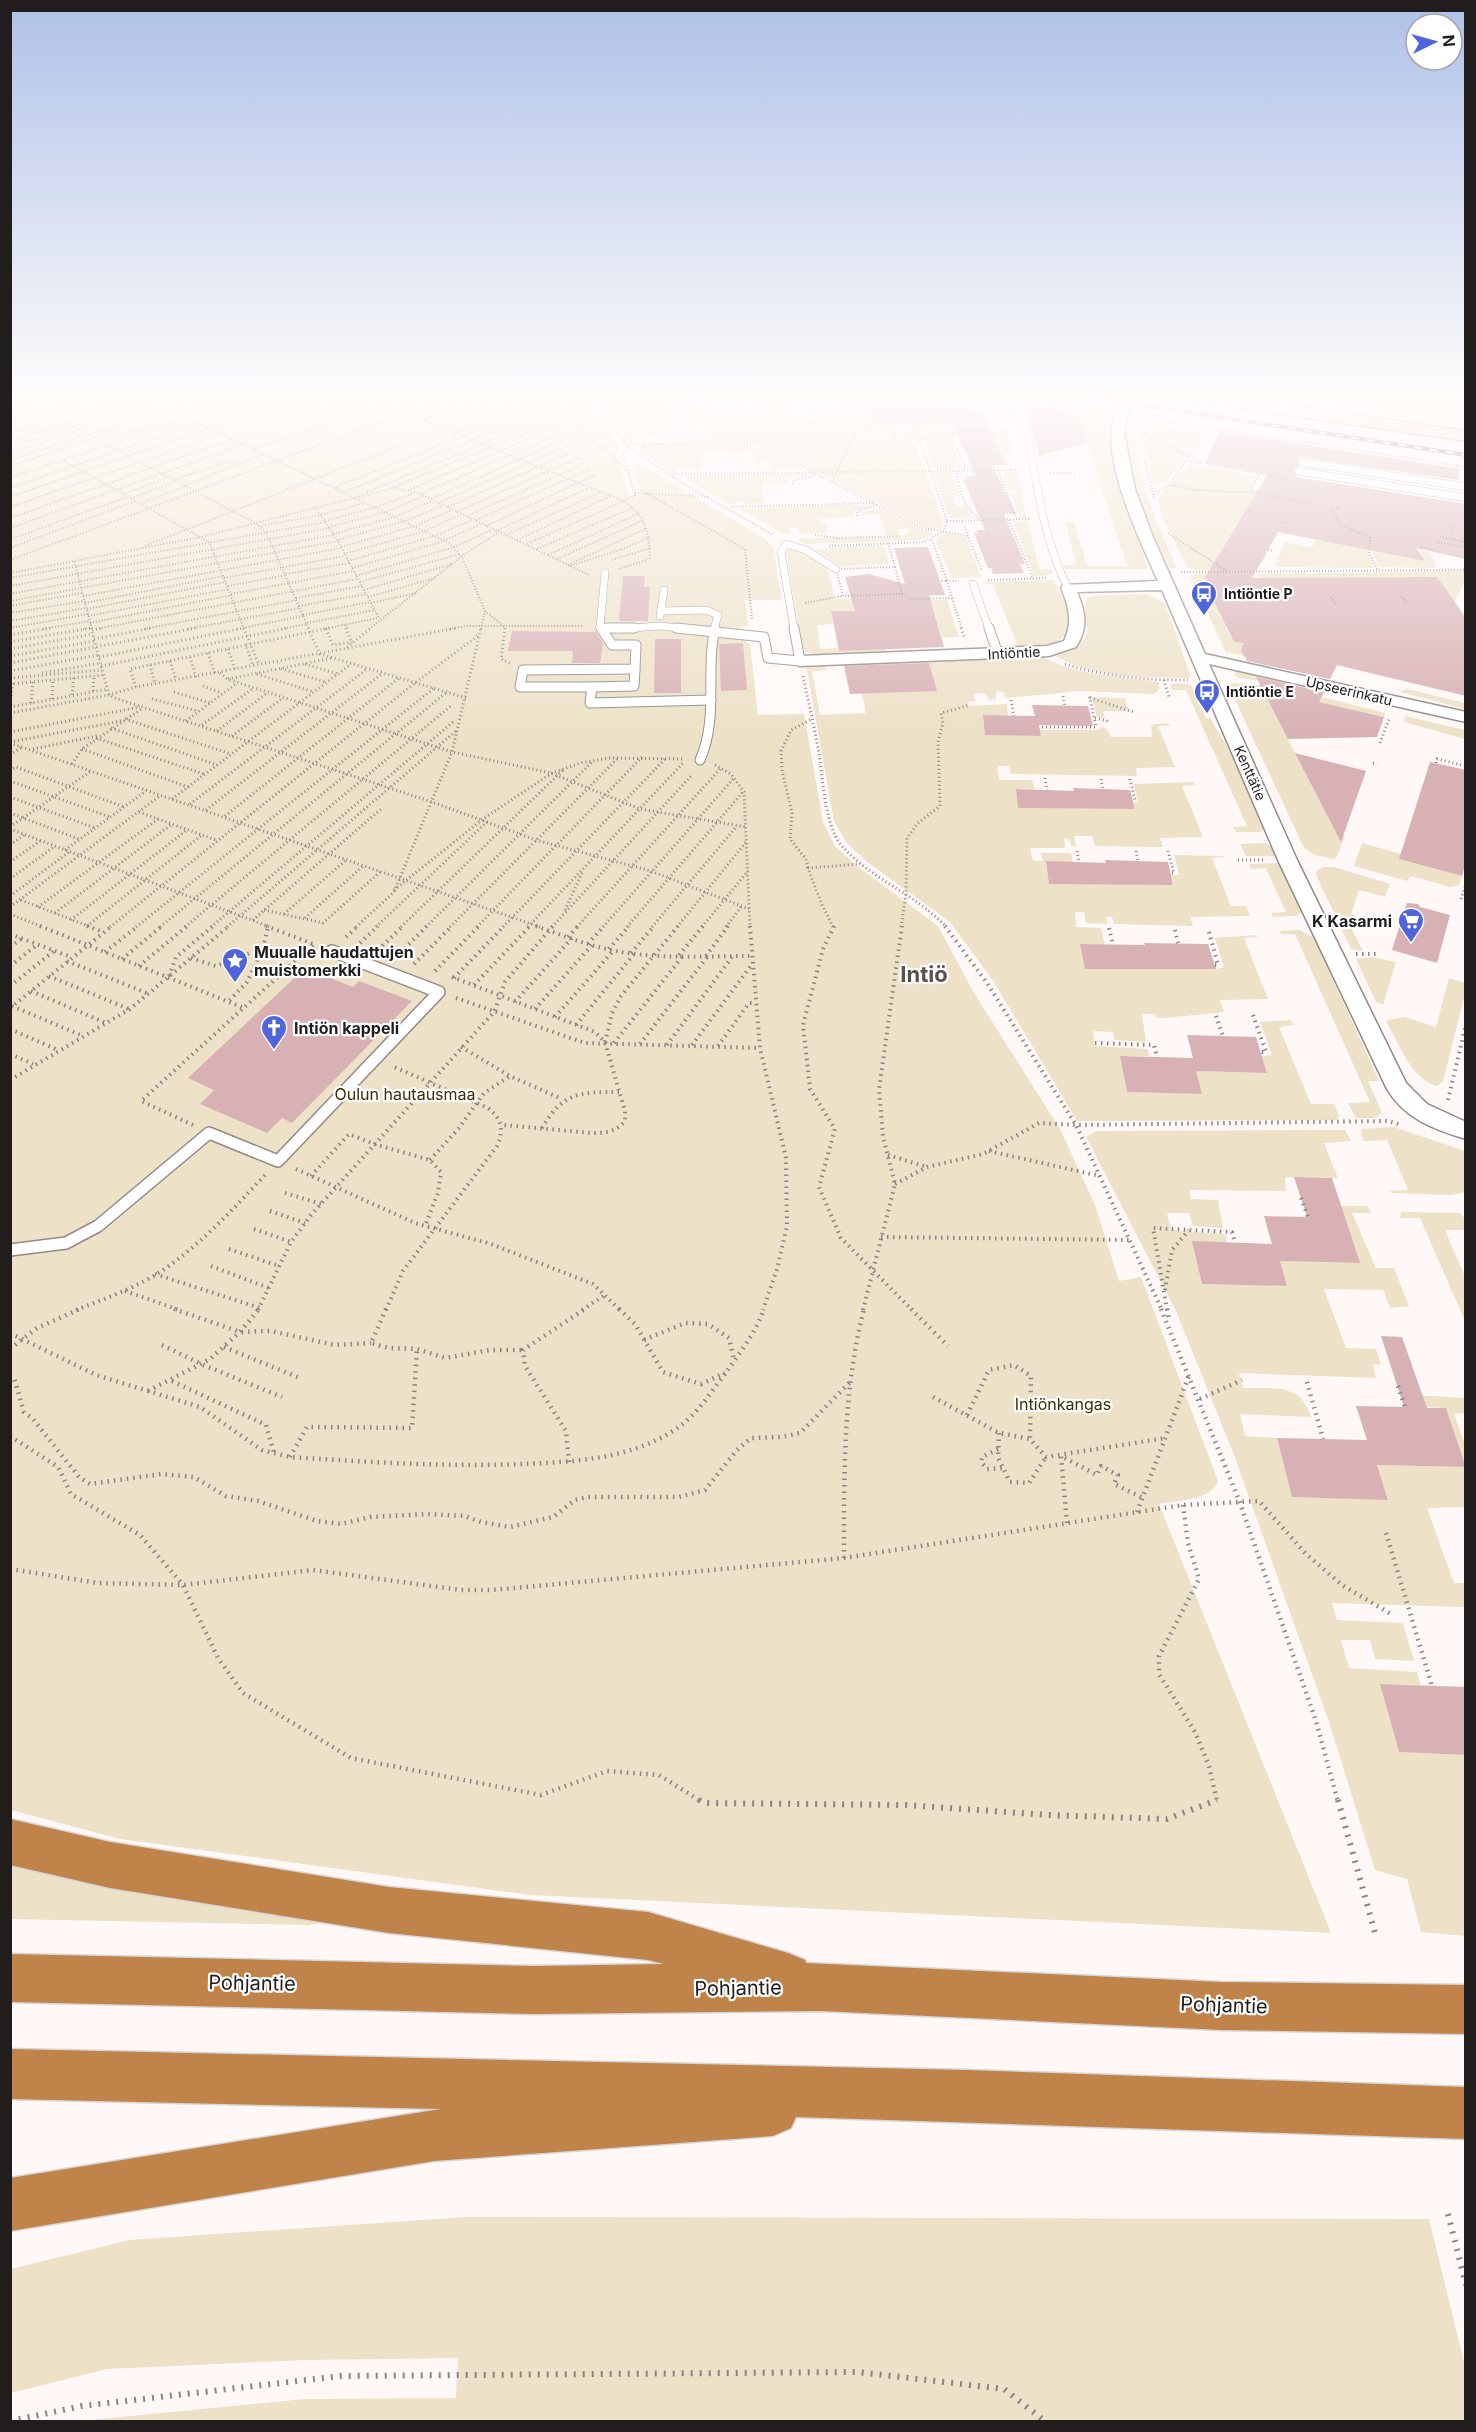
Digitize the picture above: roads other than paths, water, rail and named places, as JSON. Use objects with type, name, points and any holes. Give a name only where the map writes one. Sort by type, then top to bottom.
[{"type":"highway","points":[[10,1842],[110,1865],[390,1910],[648,1936],[821,1987]]},
{"type":"highway","name":"Pohjantie","points":[[10,1978],[535,1990],[821,1987],[1222,2006],[1466,2010]]},
{"type":"highway","points":[[10,2074],[966,2095],[1466,2113]]},
{"type":"highway","points":[[10,2205],[434,2135],[966,2095]]},
{"type":"street","name":"Kenttätie","points":[[1137,509],[1163,578],[1321,931],[1397,1086],[1406,1099],[1423,1115],[1442,1124],[1466,1131]]},
{"type":"street","points":[[1068,588],[1163,578]]},
{"type":"street","name":"Intiöntie","points":[[800,661],[1049,651],[1070,644],[1079,628],[1077,607],[1068,588]]},
{"type":"street","name":"Upseerinkatu","points":[[1198,657],[1466,717]]},
{"type":"lane","points":[[1042,509],[1059,573],[1068,588]]},
{"type":"lane","points":[[600,627],[618,629],[659,626],[764,637],[768,658],[800,661],[781,552],[786,544],[806,550],[836,569]]},
{"type":"lane","points":[[605,573],[600,627],[612,645],[636,645],[635,669],[634,686],[520,687],[523,670],[635,669]]},
{"type":"lane","points":[[973,584],[998,654]]},
{"type":"lane","points":[[659,626],[664,590]]},
{"type":"lane","points":[[661,611],[706,610],[718,615],[712,631],[711,700],[707,750],[702,761]]},
{"type":"lane","points":[[592,687],[590,703],[711,700]]},
{"type":"lane","points":[[10,1250],[66,1243],[98,1226],[209,1133],[278,1161],[439,992],[332,951]]},
{"type":"place","name":"Intiöntie P","points":[[1204,617]]},
{"type":"place","name":"Intiöntie E","points":[[1207,715]]},
{"type":"place","name":"K Kasarmi","points":[[1411,944]]},
{"type":"place","name":"Muualle haudattujen muistomerkki","points":[[235,984]]},
{"type":"place","name":"Intiön kappeli","points":[[274,1051]]},
{"type":"district","name":"Intiö","points":[[924,974]]},
{"type":"park label","name":"Oulun hautausmaa","points":[[405,1094]]},
{"type":"park label","name":"Intiönkangas","points":[[1063,1404]]}]
